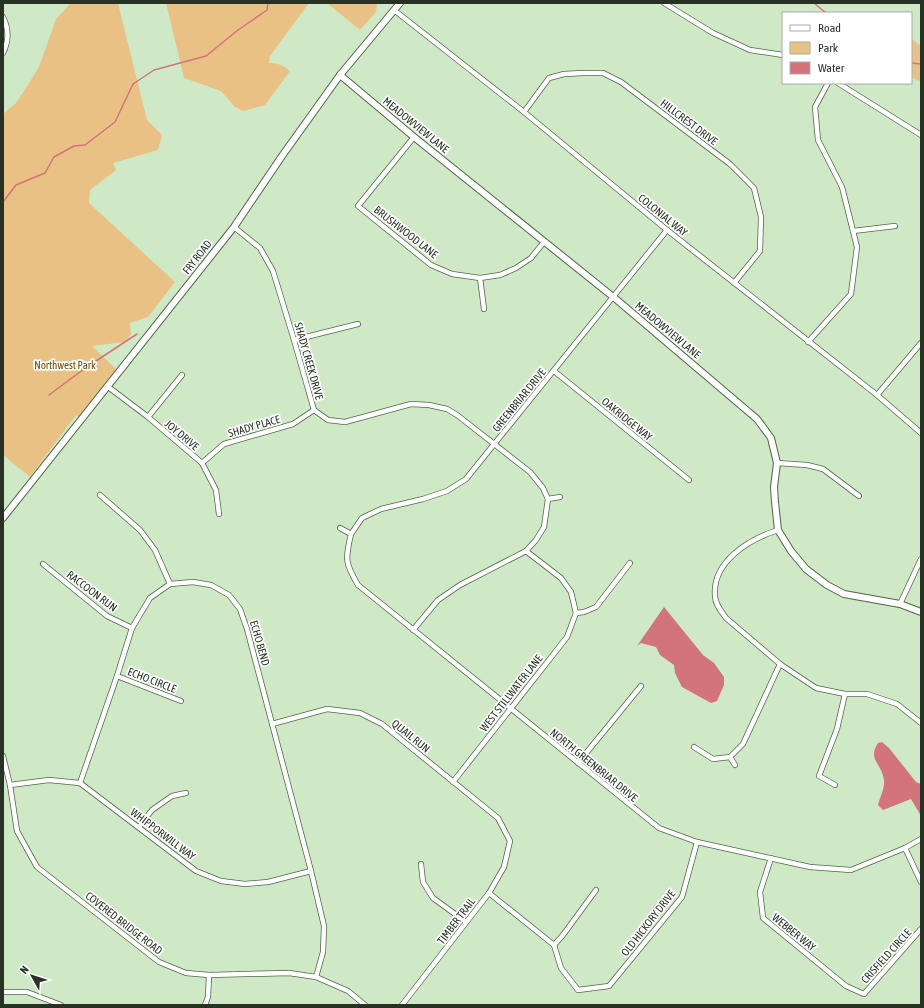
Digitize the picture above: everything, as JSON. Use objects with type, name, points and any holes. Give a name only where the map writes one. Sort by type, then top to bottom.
[{"type":"street","name":"FRY ROAD","points":[[3,518],[234,227],[282,156],[340,75],[400,3]]},
{"type":"street","points":[[664,3],[713,33],[750,50],[782,54]]},
{"type":"street","name":"COLONIAL WAY","points":[[394,10],[524,112],[667,230],[877,395],[921,433]]},
{"type":"street","points":[[3,17],[8,33],[7,44],[3,53]]},
{"type":"street","name":"HILLCREST DRIVE","points":[[524,112],[549,78],[570,74],[603,73],[621,82],[730,164],[754,188],[761,217],[760,251],[734,283]]},
{"type":"street","name":"MEADOWVIEW LANE","points":[[340,75],[414,137],[613,297],[757,419],[771,438],[777,463],[774,502],[778,530],[791,551],[806,569],[827,585],[844,594],[900,604],[921,612]]},
{"type":"street","points":[[808,342],[851,294],[857,247],[842,187],[818,140],[815,107],[827,84]]},
{"type":"street","points":[[840,84],[921,135]]},
{"type":"street","name":"BRUSHWOOD LANE","points":[[414,137],[358,206],[431,265],[452,274],[480,278],[500,275],[516,268],[531,258],[544,242]]},
{"type":"street","points":[[853,231],[895,226]]},
{"type":"street","name":"SHADY CREEK DRIVE","points":[[234,227],[260,248],[273,271],[314,410],[328,420],[345,422],[411,404],[429,404],[447,409],[457,415],[530,472],[543,488],[548,499]]},
{"type":"street","name":"GREENBRIAR DRIVE","points":[[351,534],[362,518],[381,509],[423,499],[447,491],[466,479],[667,230]]},
{"type":"street","points":[[480,278],[484,310]]},
{"type":"street","points":[[294,340],[358,324]]},
{"type":"street","points":[[877,395],[921,343]]},
{"type":"street","name":"OAKRIDGE WAY","points":[[554,371],[689,480]]},
{"type":"street","points":[[148,417],[182,375]]},
{"type":"street","name":"JOY DRIVE","points":[[107,386],[148,417],[202,463],[216,490],[219,514]]},
{"type":"street","name":"SHADY PLACE","points":[[202,463],[224,444],[293,424],[314,410]]},
{"type":"street","points":[[777,463],[807,465],[823,469],[859,496]]},
{"type":"street","points":[[10,785],[48,780],[80,783],[132,628],[150,598],[170,584],[154,550],[140,530],[100,495]]},
{"type":"street","points":[[413,630],[438,600],[460,585],[526,551],[536,540],[544,527],[548,499],[560,497]]},
{"type":"street","points":[[340,528],[351,534]]},
{"type":"street","points":[[778,530],[751,542],[729,558],[721,568],[716,578],[715,597],[719,608],[726,618],[780,664],[816,688],[845,694],[867,694],[897,704],[921,723]]},
{"type":"street","name":"NORTH GREENBRIAR DRIVE","points":[[351,534],[347,552],[348,568],[358,585],[659,828],[697,842],[810,867],[851,870],[905,848],[921,839]]},
{"type":"street","points":[[526,551],[561,578],[571,592],[576,612],[584,612],[596,607],[630,563]]},
{"type":"street","points":[[900,604],[921,559]]},
{"type":"street","name":"RACCOON RUN","points":[[43,564],[107,616],[132,628]]},
{"type":"street","name":"ECHO BEND","points":[[170,584],[193,582],[211,585],[229,595],[240,609],[247,628],[324,926],[323,952],[316,977]]},
{"type":"street","name":"WEST STILLWATER LANE","points":[[454,782],[566,637],[576,612]]},
{"type":"street","points":[[694,747],[713,758],[730,757],[743,744],[780,664]]},
{"type":"street","name":"ECHO CIRCLE","points":[[117,676],[181,701]]},
{"type":"street","points":[[578,763],[641,686]]},
{"type":"street","points":[[835,784],[819,776],[837,729],[845,694]]},
{"type":"street","name":"QUAIL RUN","points":[[272,724],[327,709],[360,713],[382,724],[498,818],[510,841]]},
{"type":"street","name":"COVERED BRIDGE ROAD","points":[[3,756],[10,785],[17,831],[37,867],[159,962],[186,972],[209,975],[289,973],[316,977],[348,991],[365,1005]]},
{"type":"street","points":[[730,757],[735,765]]},
{"type":"street","name":"WHIPPORWILL WAY","points":[[80,783],[196,870],[221,881],[245,884],[268,882],[311,871]]},
{"type":"street","points":[[139,827],[152,810],[172,796],[186,793]]},
{"type":"street","name":"TIMBER TRAIL","points":[[402,1005],[489,893],[504,867],[510,841]]},
{"type":"street","name":"OLD HICKORY DRIVE","points":[[554,945],[562,968],[578,990],[609,986],[682,897],[697,842]]},
{"type":"street","points":[[905,848],[921,882]]},
{"type":"street","name":"WEBBER WAY","points":[[771,858],[760,892],[763,918],[846,986],[864,994]]},
{"type":"street","points":[[421,864],[423,882],[433,898],[466,922]]},
{"type":"street","points":[[489,893],[554,945],[596,890]]},
{"type":"street","name":"CRISFIELD CIRCLE","points":[[864,994],[921,929]]},
{"type":"street","points":[[205,1005],[208,997],[209,975]]},
{"type":"street","points":[[3,992],[27,992],[61,1005]]},
{"type":"green space","name":"Northwest Park","points":[[71,3],[118,3],[147,120],[162,135],[158,150],[113,163],[116,170],[90,190],[89,203],[175,282],[148,317],[130,323],[131,334],[125,342],[92,346],[119,372],[81,419],[76,415],[30,477],[3,455],[3,114],[16,103],[39,67],[56,19]]},
{"type":"green space","points":[[166,3],[309,3],[270,56],[269,63],[275,63],[290,71],[265,105],[243,111],[235,107],[221,91],[184,78]]},
{"type":"green space","points":[[327,3],[377,3],[376,12],[360,30]]},
{"type":"green space","points":[[912,39],[921,46],[921,82],[912,78]]},
{"type":"water","points":[[664,607],[703,655],[714,663],[724,677],[724,685],[717,701],[711,703],[682,687],[675,673],[674,665],[660,655],[656,647],[641,643],[637,646]]},
{"type":"water","points":[[882,742],[889,748],[916,782],[921,784],[921,816],[911,799],[883,810],[878,805],[884,780],[883,774],[874,754],[878,743]]},
{"type":"waterway","points":[[3,202],[16,185],[45,173],[54,157],[74,146],[85,145],[115,122],[133,84],[154,70],[206,56],[238,30],[267,10],[268,3]]},
{"type":"waterway","points":[[814,3],[825,12]]},
{"type":"waterway","points":[[912,63],[921,64]]},
{"type":"waterway","points":[[96,361],[137,334]]},
{"type":"waterway","points":[[49,395],[88,366]]}]
